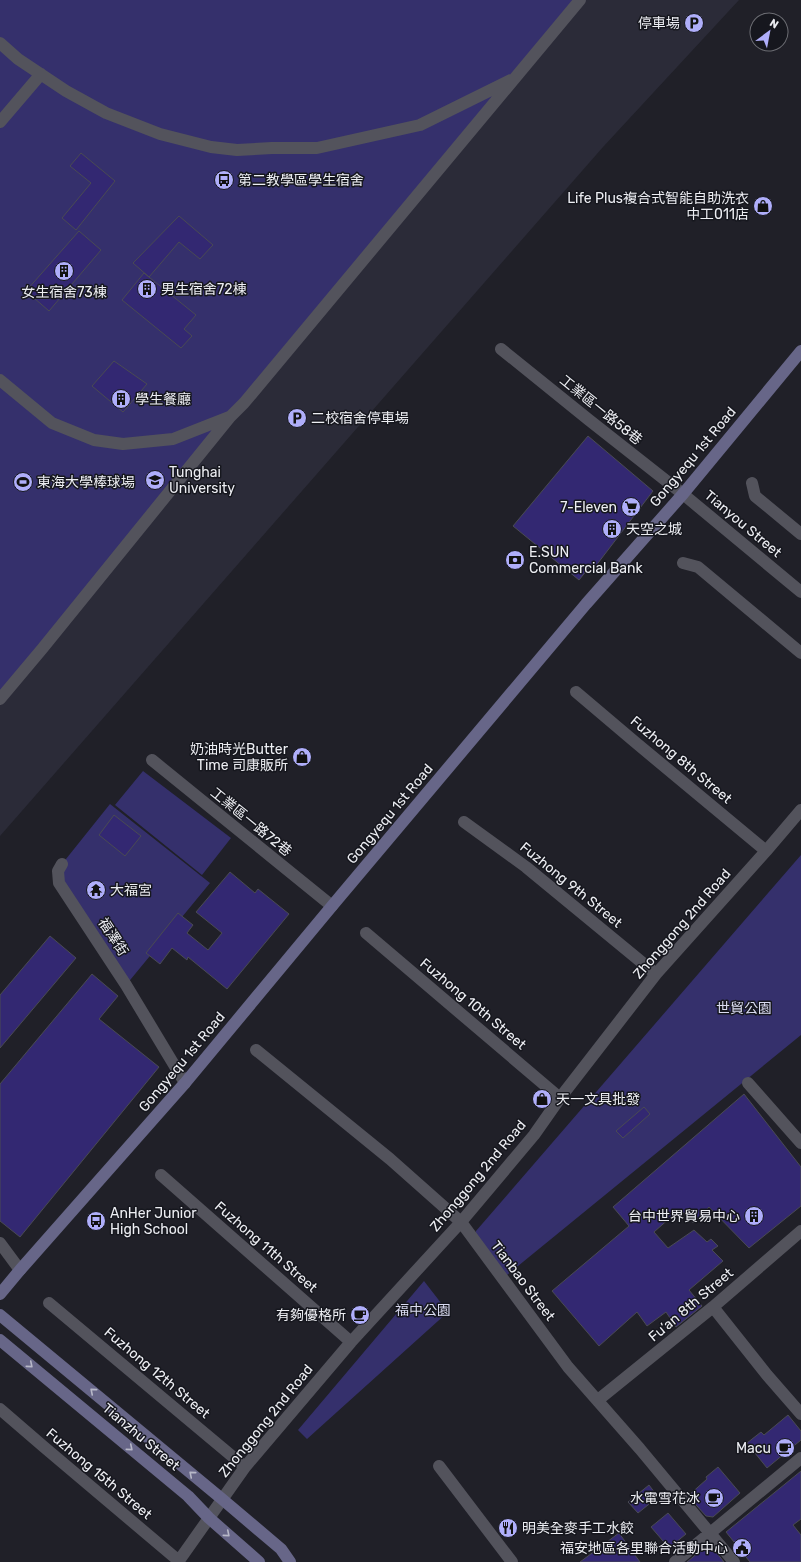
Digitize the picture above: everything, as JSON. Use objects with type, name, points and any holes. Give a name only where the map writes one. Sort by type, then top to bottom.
[{"type":"street","points":[[0,699],[42,650],[230,416],[244,403],[580,0]]},
{"type":"street","points":[[0,43],[18,59],[66,90],[106,113],[160,134],[211,147],[237,150],[317,148],[420,125],[515,78]]},
{"type":"street","points":[[0,122],[41,74]]},
{"type":"street","name":"工業區一路58巷","points":[[501,349],[683,494]]},
{"type":"street","name":"Gongyequ 1st Road","points":[[0,1294],[185,1083],[586,604],[683,494],[801,351]]},
{"type":"street","points":[[0,380],[52,423],[94,440],[124,444],[174,440],[230,416]]},
{"type":"street","points":[[752,483],[755,496],[801,534]]},
{"type":"street","name":"Tianyou Street","points":[[683,494],[801,592]]},
{"type":"street","points":[[683,563],[698,567],[801,653]]},
{"type":"street","name":"Fuzhong 8th Street","points":[[576,692],[766,851]]},
{"type":"street","name":"工業區一路72巷","points":[[152,760],[332,906]]},
{"type":"street","name":"Zhonggong 2nd Road","points":[[179,1561],[245,1467],[351,1342],[461,1222],[534,1135],[560,1098],[656,974],[801,810]]},
{"type":"street","name":"Fuzhong 9th Street","points":[[464,822],[526,867],[656,974]]},
{"type":"street","name":"福澤街","points":[[62,864],[58,871],[59,883],[126,985],[185,1083]]},
{"type":"street","name":"Fuzhong 10th Street","points":[[366,933],[560,1098]]},
{"type":"street","name":"Tianbao Street","points":[[256,1050],[390,1159],[461,1222],[568,1366],[734,1562]]},
{"type":"street","points":[[748,1083],[801,1143]]},
{"type":"street","name":"Fuzhong 11th Street","points":[[161,1175],[351,1342]]},
{"type":"street","name":"Fu’an 8th Street","points":[[598,1400],[713,1307],[801,1231]]},
{"type":"street","points":[[0,1243],[20,1270]]},
{"type":"street","name":"Fuzhong 12th Street","points":[[50,1303],[245,1467]]},
{"type":"street","points":[[713,1307],[767,1375],[801,1414]]},
{"type":"street","name":"Tianzhu Street","points":[[0,1315],[281,1549],[290,1562]]},
{"type":"street","name":"Tianzhu Street","points":[[0,1340],[188,1496],[209,1518],[259,1562]]},
{"type":"street","name":"Fuzhong 15th Street","points":[[0,1409],[179,1561]]},
{"type":"street","points":[[675,1562],[801,1458]]},
{"type":"street","points":[[438,1466],[512,1562]]},
{"type":"shaded area","name":"Tunghai University","points":[[0,0],[739,0],[603,147],[0,836]]},
{"type":"green space","name":"Tunghai University","points":[[0,0],[580,0],[0,699]]},
{"type":"green space","points":[[143,771],[231,838],[202,875],[115,805]]},
{"type":"green space","points":[[110,804],[210,883],[126,985],[59,883],[62,864]]},
{"type":"green space","name":"世貿公園","points":[[801,855],[801,1035],[507,1275],[475,1243],[476,1231]]},
{"type":"green space","name":"福中公園","points":[[424,1281],[448,1312],[307,1439],[298,1430]]},
{"type":"building","points":[[81,153],[115,181],[76,230],[62,218],[91,183],[70,166]]},
{"type":"building","points":[[179,216],[213,245],[200,259],[179,242],[149,277],[133,263]]},
{"type":"building","name":"女生宿舍73棟","points":[[79,231],[101,250],[49,311],[26,291]]},
{"type":"building","points":[[144,273],[196,315],[184,329],[192,336],[181,348],[122,300]]},
{"type":"building","name":"學生餐廳","points":[[114,361],[147,384],[123,412],[92,386]]},
{"type":"building","points":[[588,436],[653,491],[595,567],[591,565],[579,580],[513,526]]},
{"type":"building","points":[[114,815],[141,836],[125,856],[99,835]]},
{"type":"building","points":[[230,872],[255,893],[258,889],[289,914],[227,989],[188,957],[187,960],[172,948],[160,964],[146,953],[178,913],[193,925],[187,933],[208,950],[222,933],[196,912]]},
{"type":"building","points":[[50,936],[76,958],[0,1048],[0,995]]},
{"type":"building","points":[[92,974],[118,996],[99,1019],[159,1067],[20,1237],[0,1221],[0,1084]]},
{"type":"building","name":"台中世界貿易中心","points":[[744,1094],[801,1167],[801,1206],[749,1248],[709,1207],[693,1223],[680,1209],[654,1232],[668,1248],[694,1230],[707,1242],[711,1239],[718,1246],[712,1250],[723,1261],[689,1290],[702,1306],[676,1327],[666,1312],[647,1326],[637,1312],[599,1346],[552,1291],[629,1226],[613,1207]]},
{"type":"building","points":[[644,1107],[650,1114],[623,1138],[616,1131]]},
{"type":"building","points":[[788,1415],[801,1431],[801,1440],[767,1468],[747,1443],[761,1432],[764,1435]]},
{"type":"building","points":[[718,1467],[740,1493],[713,1517],[706,1516],[688,1496]]},
{"type":"building","points":[[801,1471],[801,1519],[793,1525],[801,1535],[801,1562],[750,1562],[726,1532]]},
{"type":"building","points":[[649,1485],[658,1497],[638,1513],[628,1502]]},
{"type":"building","points":[[668,1513],[686,1534],[669,1548],[651,1527]]},
{"type":"building","points":[[619,1533],[640,1562],[580,1562]]},
{"type":"building","points":[[705,1547],[712,1547],[724,1562],[687,1562]]},
{"type":"place","name":"停車場","points":[[694,23]]},
{"type":"place","name":"第二教學區學生宿舍","points":[[224,180]]},
{"type":"place","name":"Life Plus複合式智能自助洗衣 中工011店","points":[[763,206]]},
{"type":"place","name":"女生宿舍73棟","points":[[64,271]]},
{"type":"place","name":"男生宿舍72棟","points":[[147,289]]},
{"type":"place","name":"學生餐廳","points":[[121,399]]},
{"type":"place","name":"二校宿舍停車場","points":[[297,418]]},
{"type":"place","name":"Tunghai University","points":[[155,480]]},
{"type":"place","name":"東海大學棒球場","points":[[23,482]]},
{"type":"place","name":"7-Eleven","points":[[631,507]]},
{"type":"place","name":"天空之城","points":[[612,529]]},
{"type":"place","name":"E.SUN Commercial Bank","points":[[515,560]]},
{"type":"place","name":"奶油時光Butter Time 司康販所","points":[[302,757]]},
{"type":"place","name":"大福宮","points":[[96,890]]},
{"type":"place","name":"天一文具批發","points":[[542,1099]]},
{"type":"place","name":"台中世界貿易中心","points":[[754,1216]]},
{"type":"place","name":"AnHer Junior High School","points":[[96,1221]]},
{"type":"place","name":"有夠優格所","points":[[360,1315]]},
{"type":"place","name":"Macu","points":[[785,1448]]},
{"type":"place","name":"水電雪花冰","points":[[714,1498]]},
{"type":"place","name":"明美全麥手工水餃","points":[[508,1528]]},
{"type":"place","name":"福安地區各里聯合活動中心","points":[[742,1548]]}]
